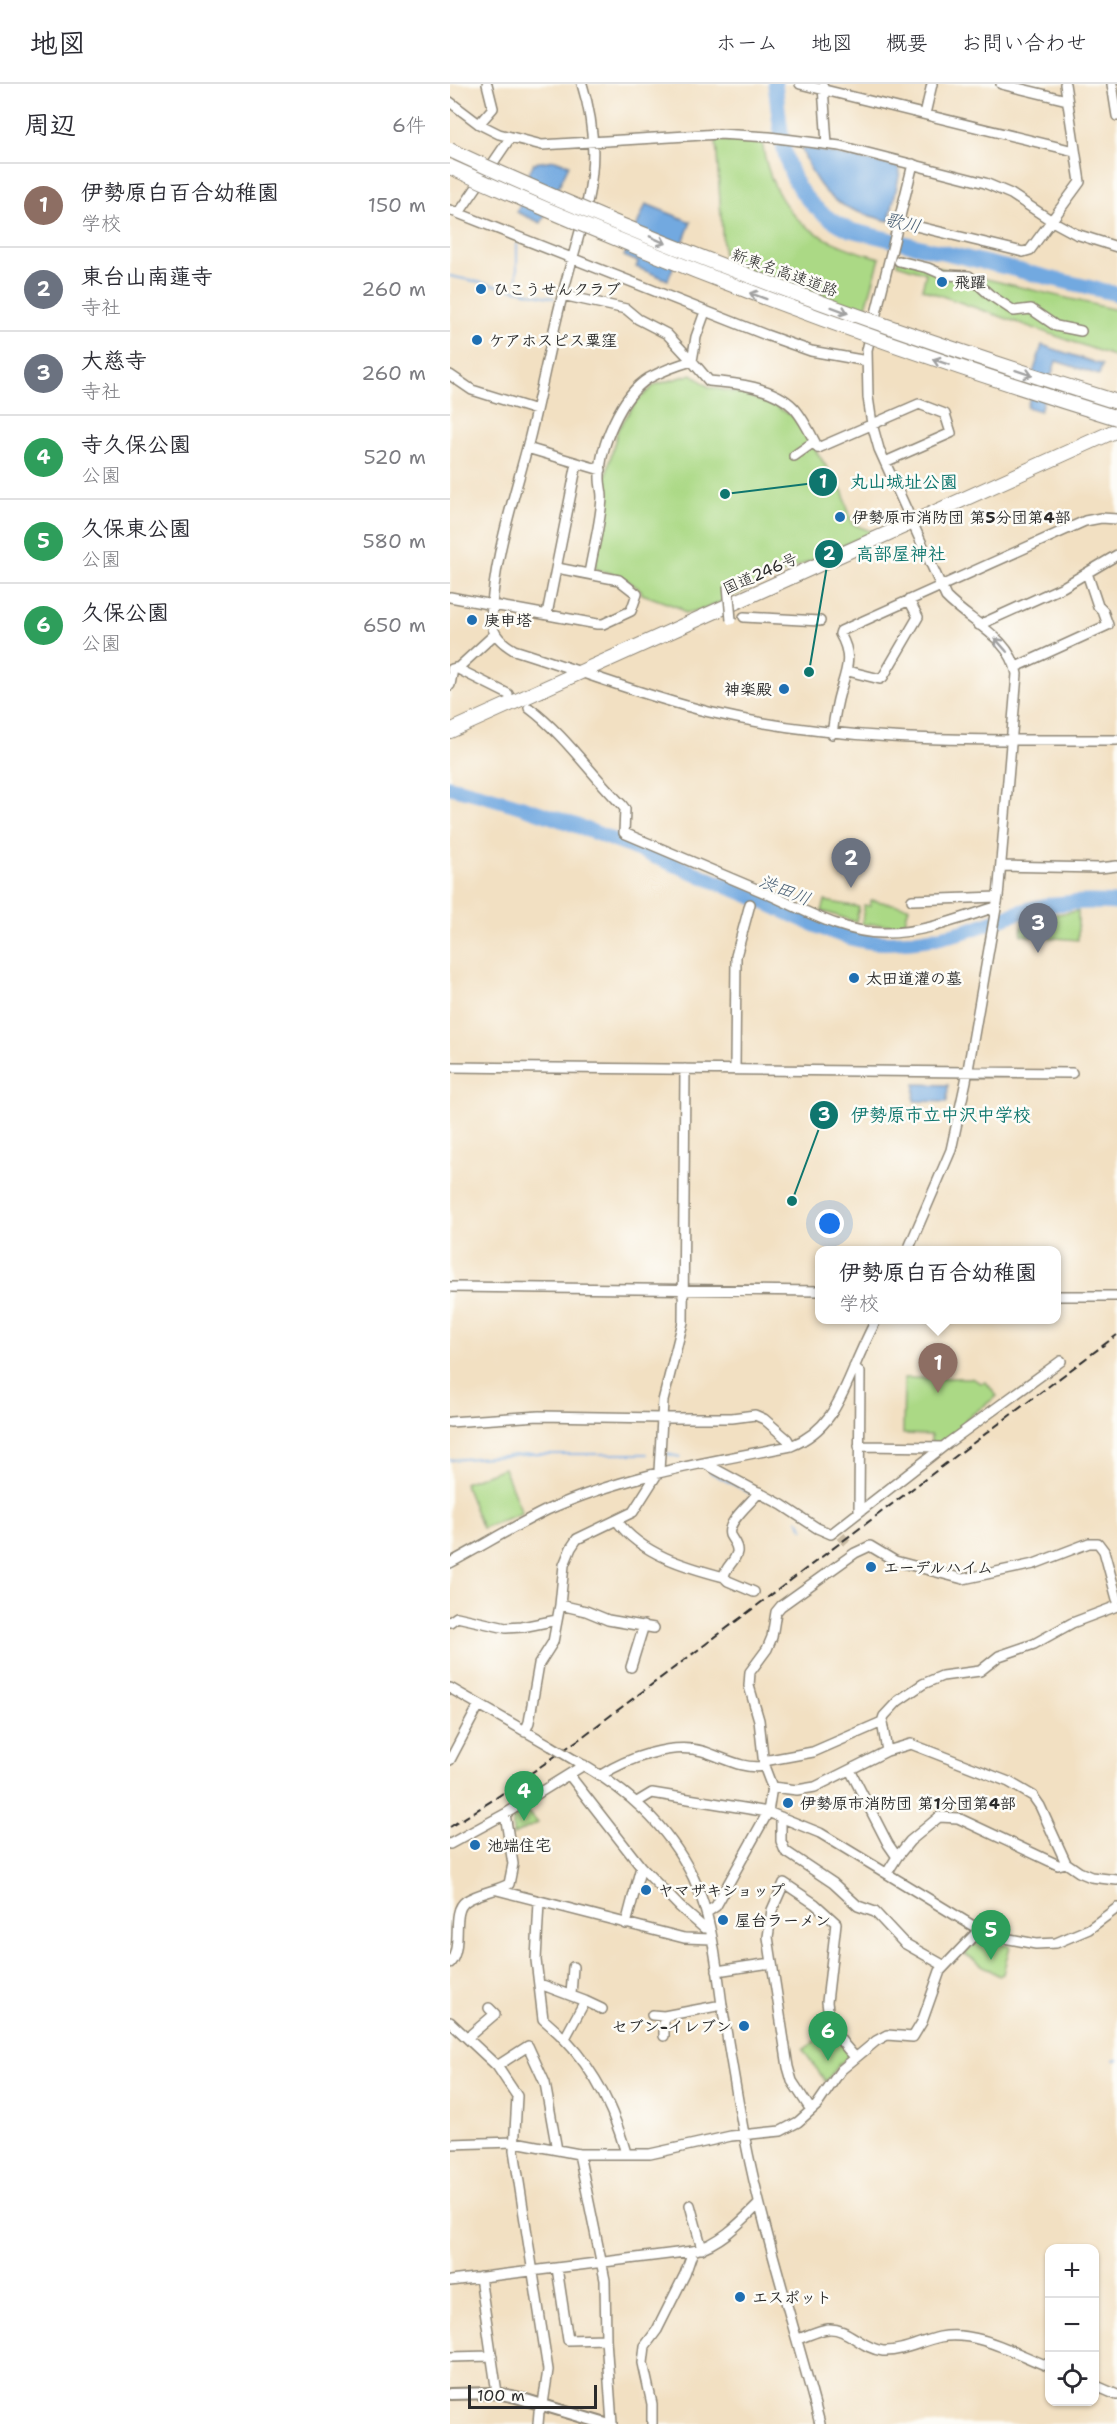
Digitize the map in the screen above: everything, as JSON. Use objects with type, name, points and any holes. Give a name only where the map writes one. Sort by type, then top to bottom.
[{"type":"highway","points":[[450,141],[565,194],[624,226]]},
{"type":"highway","name":"新東名高速道路","points":[[450,150],[624,226],[747,276],[938,345],[1117,402]]},
{"type":"highway","name":"新東名高速道路","points":[[450,167],[567,219],[833,324],[933,359],[1117,418]]},
{"type":"highway","points":[[450,175],[567,219]]},
{"type":"highway","name":"国道246号","points":[[450,731],[1117,430]]},
{"type":"main road","points":[[450,2394],[497,2393],[543,2404],[606,2424]]},
{"type":"street","points":[[479,124],[493,108],[487,84]]},
{"type":"street","points":[[582,84],[594,142],[591,188],[562,295],[494,578],[491,626],[495,634],[514,650],[708,712],[832,734],[883,738],[1117,740]]},
{"type":"street","points":[[800,84],[823,87],[1074,151]]},
{"type":"street","points":[[925,114],[932,84]]},
{"type":"street","points":[[1001,84],[1067,100]]},
{"type":"street","points":[[898,225],[1027,252],[1080,182],[1065,84]]},
{"type":"street","points":[[1112,84],[1117,116]]},
{"type":"street","points":[[823,87],[827,144]]},
{"type":"street","points":[[450,102],[479,124],[510,138],[542,145],[719,134],[827,144],[973,178],[1025,202],[1076,234],[1117,247]]},
{"type":"street","points":[[510,138],[454,211],[572,257],[634,285],[812,351],[867,361]]},
{"type":"street","points":[[910,1246],[951,1150],[967,1071],[997,905],[1017,674],[1016,667],[1001,643],[946,597],[885,462],[872,424],[867,350],[913,164]]},
{"type":"street","points":[[898,261],[928,268],[944,276],[969,276],[990,295],[1014,311],[1031,309],[1056,326],[1081,331]]},
{"type":"street","points":[[562,295],[626,309],[638,319],[668,333],[709,381],[743,384],[781,398],[791,405],[801,417],[818,448],[919,404],[945,414],[951,433],[885,462]]},
{"type":"street","points":[[692,361],[696,338],[705,312]]},
{"type":"street","points":[[590,574],[602,496],[599,478],[606,442],[616,418],[631,395],[648,379],[692,361]]},
{"type":"street","points":[[450,375],[472,390],[536,410]]},
{"type":"street","points":[[794,456],[811,444]]},
{"type":"street","points":[[527,448],[601,470]]},
{"type":"street","points":[[547,614],[577,463]]},
{"type":"street","points":[[840,634],[841,631],[1085,521],[1101,518],[1117,519]]},
{"type":"street","points":[[979,625],[1063,586],[1117,555]]},
{"type":"street","points":[[450,597],[603,624],[632,611],[637,596],[636,592],[619,580],[556,568]]},
{"type":"street","points":[[1016,667],[1108,625],[1103,611],[1098,606],[1087,573]]},
{"type":"street","points":[[728,581],[731,620]]},
{"type":"street","points":[[848,671],[880,679],[883,677],[918,617],[909,600]]},
{"type":"street","points":[[744,616],[820,621]]},
{"type":"street","points":[[832,734],[840,693],[848,671],[847,646],[834,622]]},
{"type":"street","points":[[450,685],[453,669],[495,634]]},
{"type":"street","points":[[453,669],[508,694]]},
{"type":"street","points":[[529,708],[564,738],[593,775],[622,805],[625,809],[624,833],[756,890],[845,926],[876,933],[908,931],[944,924],[997,905]]},
{"type":"street","points":[[1001,866],[1100,868],[1117,866]]},
{"type":"street","points":[[912,900],[997,905]]},
{"type":"street","points":[[735,1069],[736,956],[750,904]]},
{"type":"street","points":[[450,1067],[1072,1073]]},
{"type":"street","points":[[525,1732],[529,1722],[539,1664],[553,1642],[564,1565],[571,1548],[578,1539],[633,1512],[659,1471],[661,1418],[667,1383],[683,1322],[685,1069]]},
{"type":"street","points":[[450,1287],[815,1291]]},
{"type":"street","points":[[1061,1296],[1117,1296]]},
{"type":"street","points":[[450,1563],[548,1510],[659,1471],[791,1446],[812,1436],[828,1421],[838,1405],[874,1324]]},
{"type":"street","points":[[704,1463],[792,1510],[817,1528],[831,1534],[839,1533],[859,1512],[942,1447],[1061,1361]]},
{"type":"street","points":[[854,1367],[860,1372],[859,1512]]},
{"type":"street","points":[[450,1422],[539,1416],[661,1418],[759,1416],[788,1439],[791,1446]]},
{"type":"street","points":[[859,1446],[942,1447]]},
{"type":"street","points":[[724,1577],[737,1551],[737,1545],[731,1536],[732,1521],[759,1492]]},
{"type":"street","points":[[617,1521],[626,1534],[656,1553],[680,1565],[724,1577],[754,1592]]},
{"type":"street","points":[[706,1913],[716,1906],[768,1812],[772,1787],[764,1763],[759,1720],[749,1686],[750,1672],[770,1643],[776,1612],[781,1606],[853,1550],[870,1546],[895,1561],[963,1579],[1034,1564],[1089,1543],[1098,1544],[1104,1551],[1117,1599]]},
{"type":"street","points":[[560,1605],[586,1611],[608,1620],[654,1628]]},
{"type":"street","points":[[601,1775],[611,1768],[661,1750],[700,1750],[733,1763],[756,1767],[764,1763],[813,1752],[882,1722],[898,1701],[922,1684],[942,1676],[980,1671],[999,1656],[1034,1644],[1072,1623],[1117,1606]]},
{"type":"street","points":[[450,1622],[457,1617],[506,1628],[557,1620]]},
{"type":"street","points":[[631,1667],[644,1625]]},
{"type":"street","points":[[450,1689],[601,1775],[637,1802],[661,1827],[679,1852],[698,1887],[710,1928],[744,2135],[759,2204],[820,2424]]},
{"type":"street","points":[[450,1760],[453,1747],[479,1705]]},
{"type":"street","points":[[882,1722],[887,1751]]},
{"type":"street","points":[[772,1787],[797,1790],[815,1787],[887,1751],[911,1744],[1009,1782],[1033,1796],[1040,1806],[1066,1863],[1091,1877],[1117,1880]]},
{"type":"street","points":[[450,1844],[570,1776],[580,1763]]},
{"type":"street","points":[[850,1770],[888,1845],[897,1857]]},
{"type":"street","points":[[570,1776],[641,1867],[680,1907],[704,1928],[710,1928]]},
{"type":"street","points":[[637,1802],[652,1793],[781,1816],[820,1833],[978,1931],[1009,1940],[1036,1944],[1056,1943],[1097,1925],[1117,1908]]},
{"type":"street","points":[[450,1963],[455,1954],[458,1910],[462,1904],[510,1884],[513,1864],[505,1814]]},
{"type":"street","points":[[781,1816],[781,1841],[785,1851],[833,1883],[858,1906],[874,1912],[904,1943],[943,1965]]},
{"type":"street","points":[[887,1873],[910,1841],[939,1817],[958,1818],[1058,1865],[1066,1863]]},
{"type":"street","points":[[626,1924],[641,1867]]},
{"type":"street","points":[[811,2110],[792,2081],[788,2067],[771,1963],[769,1922],[775,1900],[784,1883],[815,1904],[836,1923],[827,2002],[828,2013],[838,2039],[855,2057]]},
{"type":"street","points":[[497,1890],[684,1938],[712,1939]]},
{"type":"street","points":[[539,1902],[536,1960],[543,2019],[565,2038],[596,2078],[620,2133],[626,2153]]},
{"type":"street","points":[[450,2144],[515,2142],[579,2154],[650,2154],[731,2136],[769,2133],[790,2128],[811,2110],[836,2076],[855,2057],[887,2035],[913,2037],[922,2022],[943,1965],[978,1931]]},
{"type":"street","points":[[717,1971],[771,1963]]},
{"type":"street","points":[[571,1995],[573,1967]]},
{"type":"street","points":[[540,1984],[602,2009]]},
{"type":"street","points":[[565,2038],[585,2001]]},
{"type":"street","points":[[652,2015],[664,2016],[723,2005]]},
{"type":"street","points":[[468,2037],[495,2014]]},
{"type":"street","points":[[664,2016],[664,2036]]},
{"type":"street","points":[[450,2022],[497,2066],[517,2096],[515,2142],[531,2271],[548,2370],[543,2404],[534,2423]]},
{"type":"street","points":[[497,2066],[528,2046],[545,2083],[557,2150]]},
{"type":"street","points":[[579,2154],[605,2280],[606,2339],[612,2424]]},
{"type":"street","points":[[450,2281],[698,2250],[723,2237],[759,2204]]},
{"type":"street","points":[[652,2424],[652,2404],[642,2363],[645,2346],[657,2331],[698,2250],[690,2205]]},
{"type":"street","points":[[556,2268],[568,2340],[606,2339]]},
{"type":"street","points":[[480,2277],[497,2393]]},
{"type":"street","points":[[798,2339],[828,2329],[842,2331],[867,2347],[883,2351],[899,2349],[939,2337],[968,2336],[1045,2365]]},
{"type":"street","points":[[450,2357],[492,2356]]},
{"type":"street","points":[[1099,2387],[1117,2395]]},
{"type":"green space","points":[[716,140],[762,142],[767,167],[776,189],[800,221],[835,243],[880,258],[864,314],[724,262]]},
{"type":"green space","points":[[898,258],[1117,310],[1116,357],[922,289],[926,273],[897,264]]},
{"type":"green space","points":[[692,374],[709,387],[742,394],[775,406],[794,417],[843,492],[852,524],[873,532],[705,609],[685,613],[680,608],[642,594],[641,590],[620,576],[595,569],[607,495],[605,480],[618,429],[636,402],[655,385]]},
{"type":"green space","points":[[871,900],[909,907],[904,925],[862,924],[864,905],[870,906]]},
{"type":"green space","points":[[825,901],[859,907],[856,922],[822,911]]},
{"type":"green space","points":[[1078,911],[1078,940],[1021,935],[1023,919]]},
{"type":"green space","points":[[904,1378],[971,1378],[981,1383],[986,1382],[997,1396],[966,1419],[966,1426],[943,1443],[931,1443],[931,1435],[903,1434]]},
{"type":"green space","points":[[504,1468],[522,1513],[482,1528],[464,1483]]},
{"type":"green space","points":[[526,1809],[538,1823],[513,1835],[513,1815]]},
{"type":"green space","points":[[979,1940],[1010,1946],[1003,1974],[999,1976],[965,1954]]},
{"type":"green space","points":[[831,2030],[850,2056],[838,2065],[826,2082],[803,2050]]},
{"type":"water","points":[[801,147],[898,167],[900,172],[889,221],[856,211],[833,199],[816,179]]},
{"type":"water","points":[[555,160],[569,165],[541,223],[517,212],[526,191],[521,189],[534,163]]},
{"type":"water","points":[[646,204],[691,222],[668,280],[636,267],[638,262],[624,256]]},
{"type":"water","points":[[1042,345],[1102,365],[1099,375],[1056,361],[1040,411],[1027,407],[1034,385],[1030,383]]},
{"type":"water","points":[[915,1084],[948,1085],[947,1102],[914,1101]]},
{"type":"waterway","name":"歌川","points":[[775,84],[784,151],[790,170],[798,187],[810,203],[827,217],[850,230],[1117,294]]},
{"type":"waterway","points":[[517,244],[517,282]]},
{"type":"waterway","points":[[450,276],[554,298]]},
{"type":"waterway","name":"渋田川","points":[[450,787],[566,822],[753,897],[827,930],[858,940],[905,942],[929,939],[962,932],[1038,907],[1060,903],[1117,903]]},
{"type":"waterway","points":[[450,1460],[531,1454],[647,1454]]},
{"type":"waterway","points":[[667,1454],[680,1457]]},
{"type":"waterway","points":[[710,1472],[752,1494]]},
{"type":"waterway","points":[[798,1520],[804,1529]]},
{"type":"tunnel","points":[[841,1536],[850,1546]]},
{"type":"railway","points":[[450,1827],[493,1800],[578,1740],[1117,1335]]},
{"type":"place","name":"飛躍","points":[[942,282]]},
{"type":"place","name":"ひこうせんクラブ","points":[[481,289]]},
{"type":"place","name":"ケアホスピス粟窪","points":[[477,340]]},
{"type":"place","name":"丸山城址公園","points":[[725,494]]},
{"type":"place","name":"伊勢原市消防団 第5分団第4部","points":[[840,517]]},
{"type":"place","name":"庚申塔","points":[[472,620]]},
{"type":"place","name":"高部屋神社","points":[[809,672]]},
{"type":"place","name":"神楽殿","points":[[784,689]]},
{"type":"place","name":"東台山南蓮寺","points":[[851,888]]},
{"type":"place","name":"大慈寺","points":[[1038,953]]},
{"type":"place","name":"太田道灌の墓","points":[[854,978]]},
{"type":"place","name":"伊勢原市立中沢中学校","points":[[792,1201]]},
{"type":"place","name":"伊勢原白百合幼稚園","points":[[938,1393]]},
{"type":"place","name":"エーデルハイム","points":[[871,1567]]},
{"type":"place","name":"伊勢原市消防団 第1分団第4部","points":[[788,1803]]},
{"type":"place","name":"寺久保公園","points":[[524,1821]]},
{"type":"place","name":"池端住宅","points":[[475,1845]]},
{"type":"place","name":"ヤマザキショップ","points":[[646,1890]]},
{"type":"place","name":"屋台ラーメン","points":[[723,1920]]},
{"type":"place","name":"久保東公園","points":[[991,1960]]},
{"type":"place","name":"セブン-イレブン","points":[[744,2026]]},
{"type":"place","name":"久保公園","points":[[828,2061]]},
{"type":"place","name":"エスポット","points":[[740,2297]]}]
